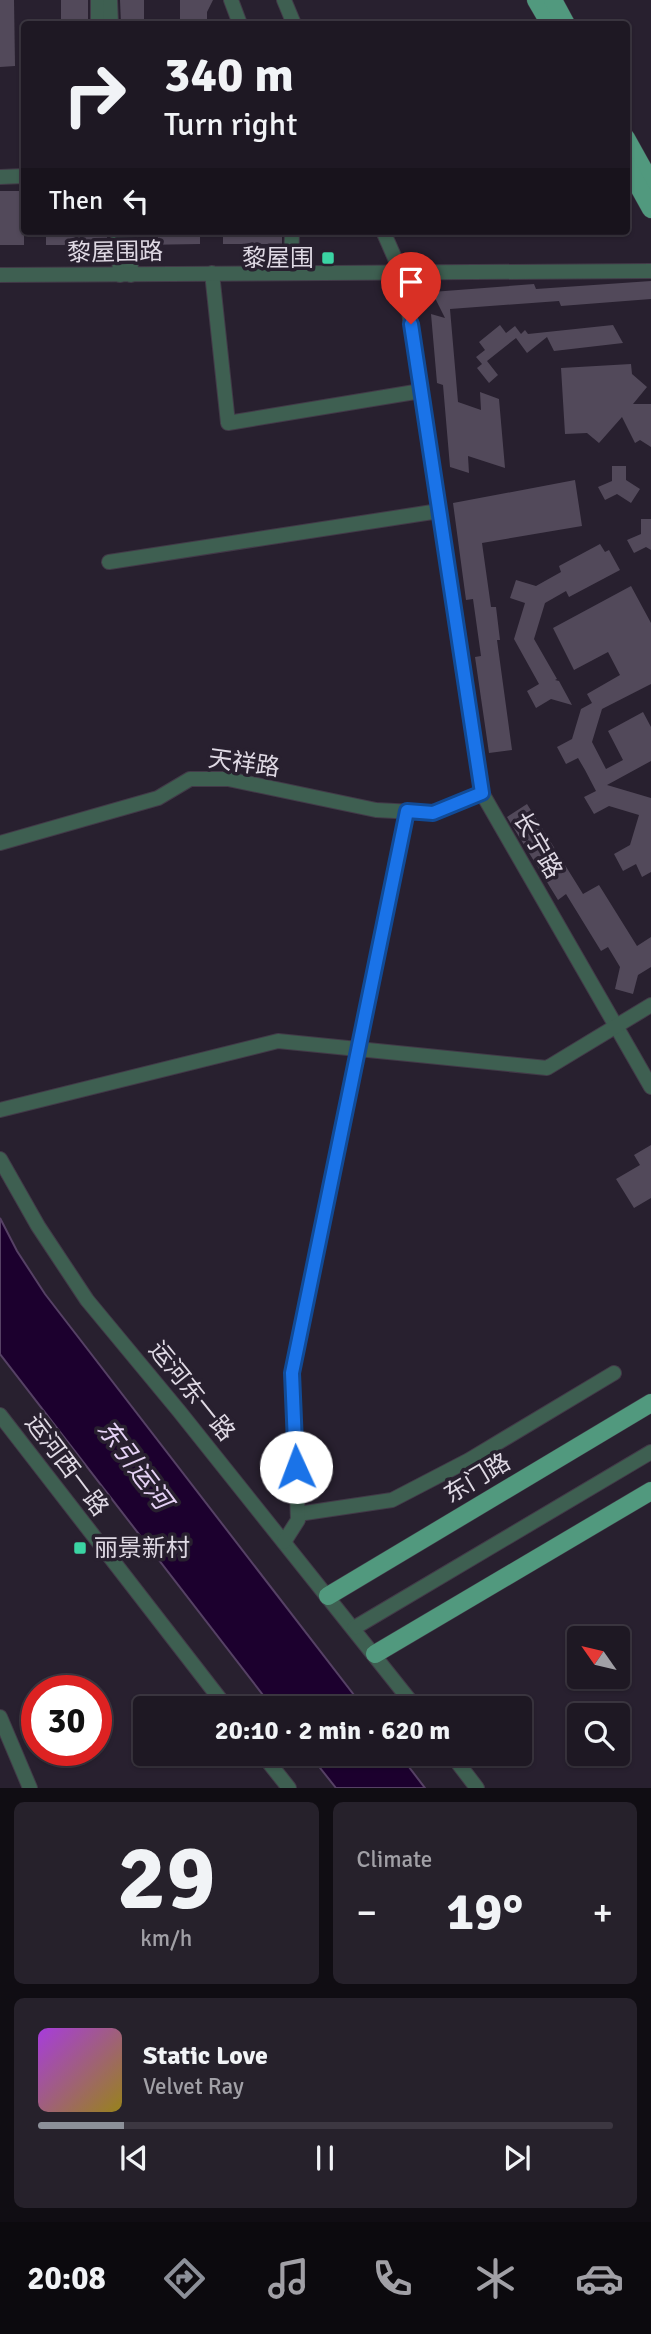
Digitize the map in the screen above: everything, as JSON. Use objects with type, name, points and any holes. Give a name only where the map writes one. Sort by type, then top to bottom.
[{"type":"main road","points":[[536,0],[548,21]]},
{"type":"main road","points":[[552,0],[564,21]]},
{"type":"main road","points":[[630,145],[651,183]]},
{"type":"main road","points":[[630,171],[651,209]]},
{"type":"main road","name":"东门路","points":[[328,1596],[651,1403]]},
{"type":"main road","points":[[375,1654],[651,1491]]},
{"type":"street","points":[[98,0],[98,21]]},
{"type":"street","points":[[110,0],[111,21]]},
{"type":"street","points":[[231,0],[239,21]]},
{"type":"street","points":[[284,0],[293,21]]},
{"type":"street","points":[[0,177],[21,176]]},
{"type":"street","points":[[119,235],[126,275]]},
{"type":"street","points":[[126,275],[130,235]]},
{"type":"street","points":[[291,273],[292,235]]},
{"type":"street","name":"长宁路","points":[[385,235],[404,279],[482,793],[651,1087]]},
{"type":"street","name":"黎屋围路","points":[[0,275],[651,271]]},
{"type":"street","points":[[212,273],[228,423],[421,391]]},
{"type":"street","points":[[110,562],[439,511]]},
{"type":"street","name":"天祥路","points":[[0,843],[158,798],[190,779],[228,779],[376,810],[433,813],[482,793]]},
{"type":"street","points":[[284,1542],[298,1520],[292,1373],[407,811]]},
{"type":"street","points":[[0,1110],[278,1041],[547,1068],[651,1005]]},
{"type":"street","name":"运河东一路","points":[[0,1159],[38,1226],[87,1300],[407,1696]]},
{"type":"street","points":[[298,1514],[393,1500],[470,1460],[614,1373]]},
{"type":"street","name":"运河西一路","points":[[0,1415],[218,1696]]},
{"type":"street","points":[[354,1628],[651,1452]]},
{"type":"street","points":[[0,1717],[30,1788]]},
{"type":"street","points":[[272,1766],[289,1788]]},
{"type":"street","points":[[460,1766],[477,1788]]},
{"type":"water","name":"东引运河","points":[[0,1218],[17,1251],[45,1294],[355,1696],[264,1696],[0,1354]]},
{"type":"water","points":[[319,1766],[408,1766],[425,1788],[336,1788]]},
{"type":"building","points":[[0,0],[14,0],[15,66],[0,67]]},
{"type":"building","points":[[61,0],[88,0],[88,21],[61,21]]},
{"type":"building","points":[[120,0],[144,0],[144,21],[121,21]]},
{"type":"building","points":[[180,0],[213,0],[207,12],[207,21],[180,21]]},
{"type":"building","points":[[0,191],[21,191],[21,235],[24,235],[24,245],[0,245]]},
{"type":"building","points":[[46,235],[107,235],[107,245],[46,245]]},
{"type":"building","points":[[140,235],[200,235],[200,244],[140,245]]},
{"type":"building","points":[[223,235],[282,235],[282,244],[223,244]]},
{"type":"building","points":[[651,281],[651,299],[561,306],[559,301],[450,309],[458,402],[481,410],[480,392],[499,399],[505,468],[468,456],[469,473],[450,467],[443,385],[437,383],[431,314],[445,318],[432,292],[534,284],[536,289]]},
{"type":"building","points":[[500,325],[506,333],[515,326],[521,334],[525,330],[528,334],[613,325],[623,343],[554,351],[547,337],[527,353],[516,338],[487,361],[498,375],[489,383],[477,368],[482,364],[476,357],[485,350],[479,342]]},
{"type":"building","points":[[631,364],[632,374],[647,387],[633,404],[651,404],[651,447],[640,440],[635,443],[622,417],[599,443],[587,433],[565,434],[561,368]]},
{"type":"building","points":[[612,466],[626,466],[626,480],[640,489],[631,503],[617,494],[605,500],[598,487],[612,481]]},
{"type":"building","points":[[575,480],[582,526],[482,543],[491,607],[496,607],[500,640],[497,640],[512,750],[489,753],[475,657],[481,656],[473,599],[466,600],[453,503]]},
{"type":"building","points":[[641,519],[651,519],[651,550],[646,547],[634,553],[627,540],[641,534]]},
{"type":"building","points":[[600,544],[605,552],[609,550],[620,570],[569,597],[566,591],[545,603],[534,639],[557,679],[555,680],[559,681],[572,705],[551,699],[536,708],[527,691],[539,684],[514,639],[525,603],[510,598],[516,580],[536,586],[561,572],[559,566]]},
{"type":"building","points":[[631,586],[651,623],[651,684],[602,709],[592,742],[606,769],[623,760],[608,731],[643,712],[651,727],[651,761],[607,785],[651,798],[651,872],[642,877],[636,864],[623,871],[614,854],[630,845],[639,815],[609,806],[594,814],[584,797],[596,791],[585,770],[578,758],[566,764],[557,747],[572,739],[581,709],[592,703],[587,694],[620,675],[608,652],[574,670],[553,628]]},
{"type":"building","points":[[527,804],[583,894],[599,885],[637,946],[651,937],[651,967],[638,975],[633,994],[615,989],[620,967],[608,947],[601,951],[566,894],[558,900],[507,817]]},
{"type":"building","points":[[651,1145],[651,1198],[634,1208],[616,1179],[640,1165],[634,1155]]},
{"type":"place","name":"黎屋围","points":[[328,258]]},
{"type":"place","name":"丽景新村","points":[[80,1548]]},
{"type":"route","points":[[296,1467],[292,1373],[407,811],[433,813],[482,793],[411,324]]}]
